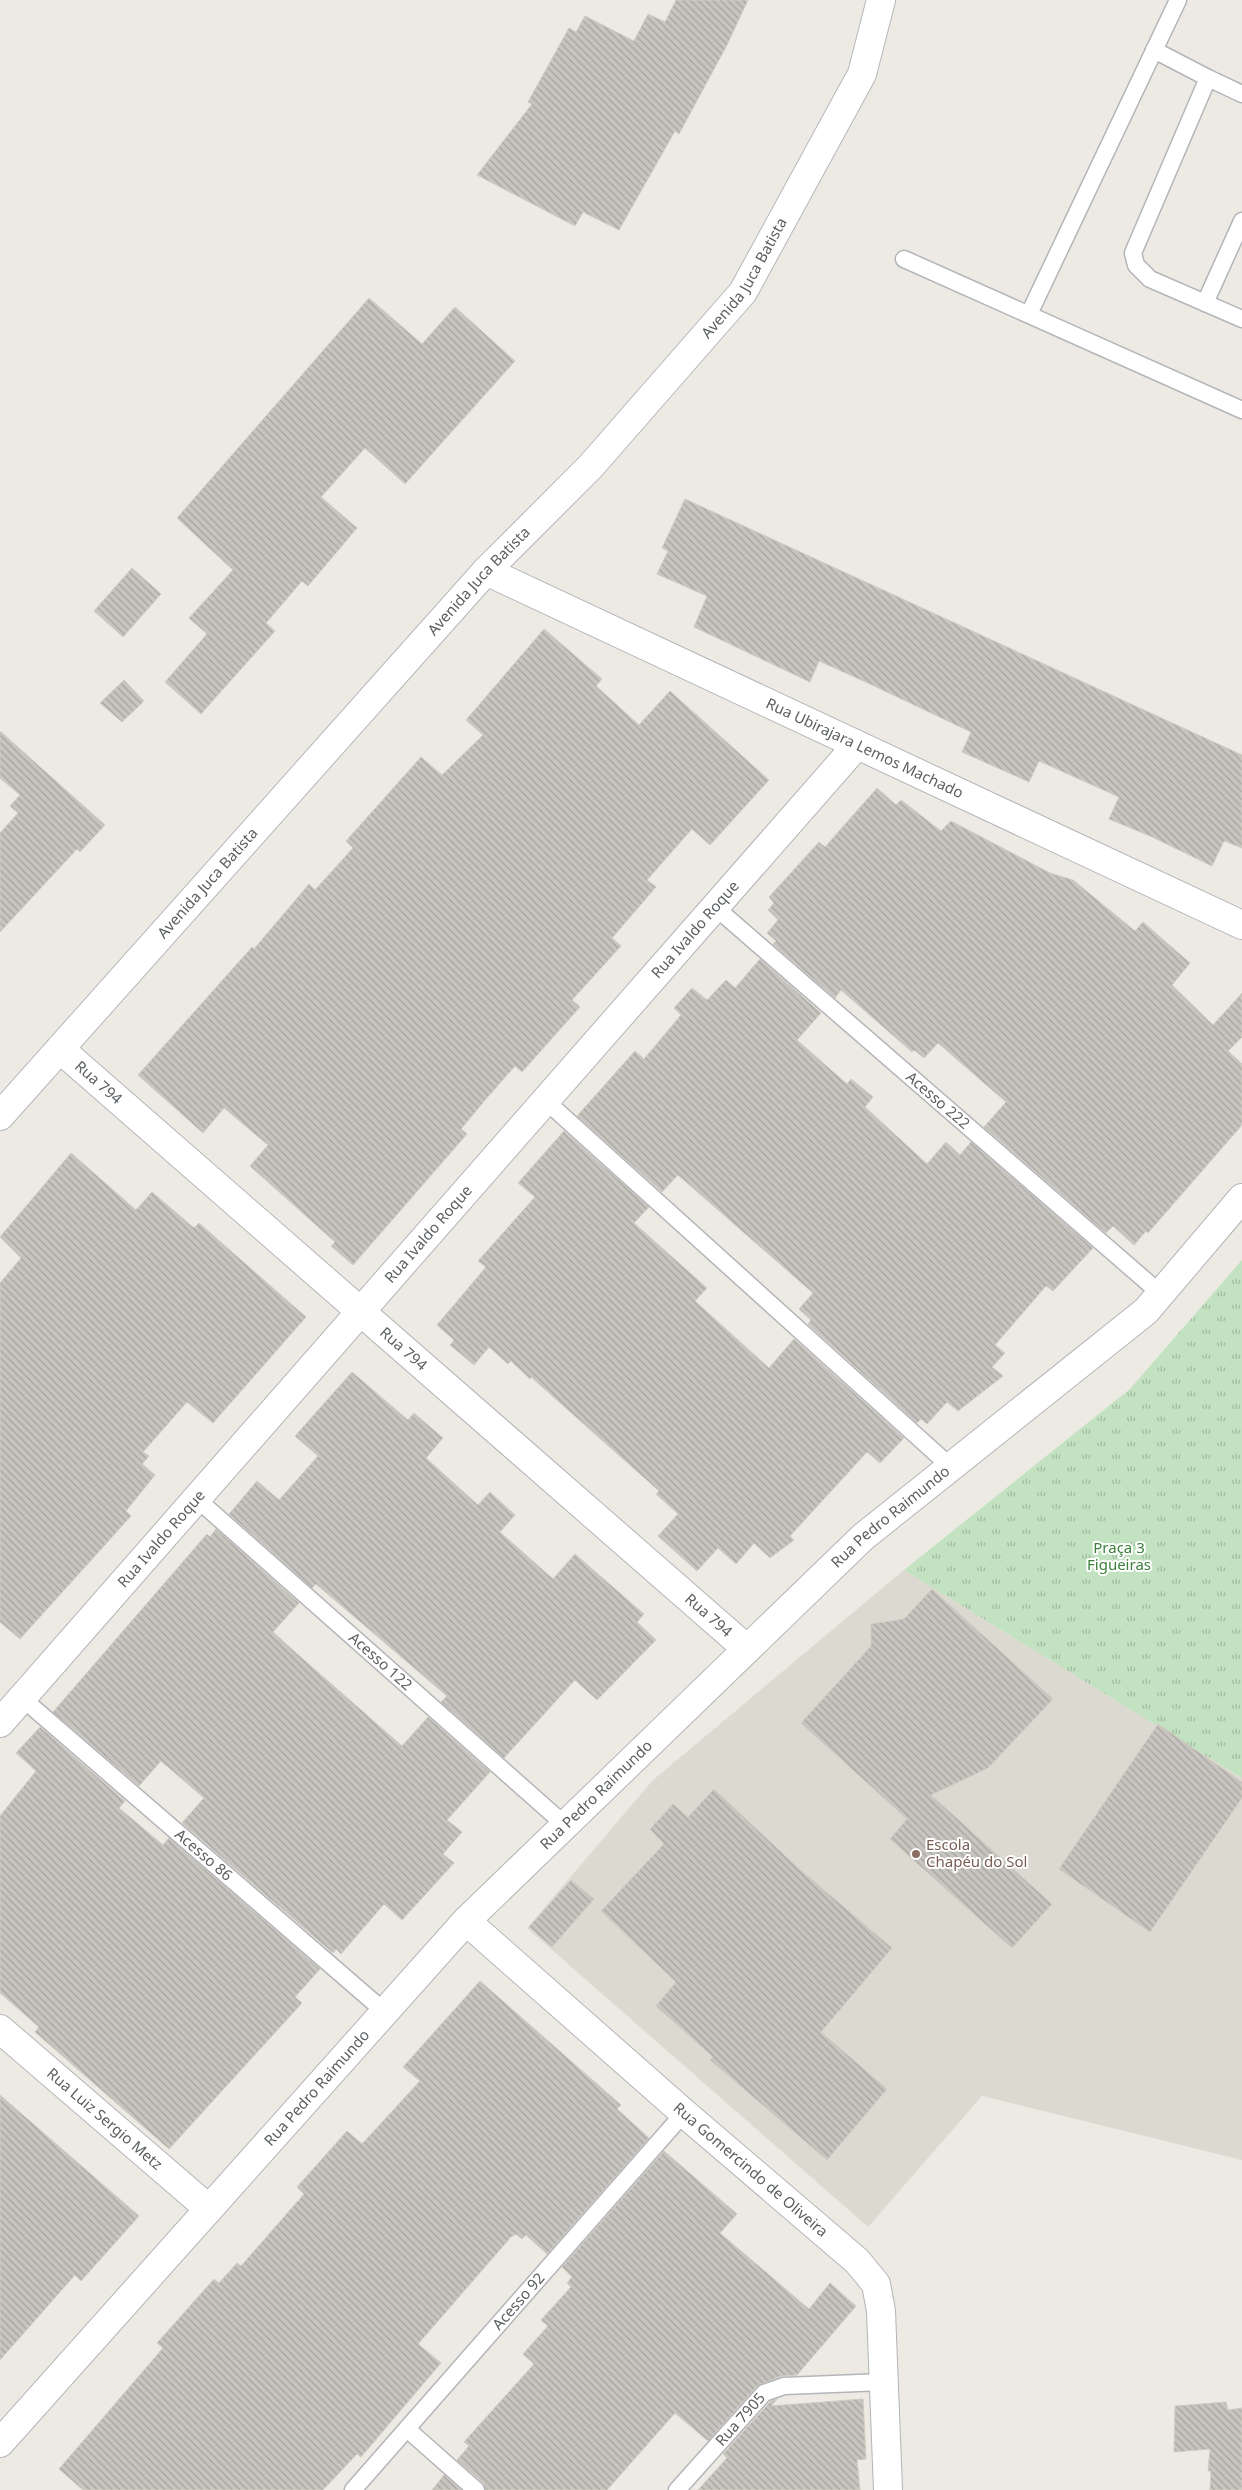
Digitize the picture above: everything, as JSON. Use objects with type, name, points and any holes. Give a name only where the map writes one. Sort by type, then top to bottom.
[{"type":"street","name":"Avenida Juca Batista","points":[[0,1116],[486,571],[591,466],[743,292],[862,74],[881,0]]},
{"type":"street","name":"Rua Ubirajara Lemos Machado","points":[[486,571],[1242,924]]},
{"type":"street","name":"Rua Ivaldo Roque","points":[[0,1723],[858,745]]},
{"type":"street","name":"Rua 794","points":[[60,1049],[747,1649]]},
{"type":"street","name":"Rua Pedro Raimundo","points":[[0,2443],[466,1922],[863,1537],[1146,1311],[1242,1198]]},
{"type":"street","name":"Rua Gomercindo de Oliveira","points":[[466,1922],[684,2113],[857,2260],[876,2284],[881,2311],[888,2490]]},
{"type":"street","name":"Rua Luiz Sergio Metz","points":[[0,2029],[209,2209]]},
{"type":"lane","points":[[1029,314],[1178,0]]},
{"type":"lane","points":[[1154,50],[1242,94]]},
{"type":"lane","points":[[1208,78],[1133,253],[1136,265],[1150,279],[1242,319]]},
{"type":"lane","points":[[1205,303],[1242,221]]},
{"type":"lane","points":[[904,259],[1242,410]]},
{"type":"lane","name":"Acesso 222","points":[[715,907],[1161,1294]]},
{"type":"lane","points":[[546,1101],[951,1467]]},
{"type":"lane","name":"Acesso 122","points":[[196,1499],[565,1825]]},
{"type":"lane","name":"Acesso 86","points":[[22,1698],[385,2012]]},
{"type":"lane","name":"Acesso 92","points":[[353,2490],[684,2113]]},
{"type":"lane","name":"Rua 7905","points":[[677,2490],[764,2393],[784,2386],[883,2382]]},
{"type":"lane","points":[[407,2428],[476,2490]]},
{"type":"shaded area","name":"Escola Chapéu do Sol","points":[[904,1570],[1242,1778],[1242,2160],[982,2096],[868,2227],[527,1928],[653,1780]]},
{"type":"green space","name":"Praça 3 Figueiras","points":[[1242,1260],[1242,1778],[904,1570],[1130,1389]]},
{"type":"building","points":[[676,0],[748,0],[727,45],[679,134],[675,131],[619,230],[583,212],[575,226],[477,175],[532,104],[528,102],[569,28],[576,32],[585,16],[634,41],[648,14],[665,22]]},
{"type":"building","points":[[369,298],[422,344],[455,307],[515,361],[405,484],[365,448],[321,497],[357,528],[308,586],[302,581],[266,623],[275,631],[201,714],[165,682],[207,634],[189,618],[233,570],[177,518]]},
{"type":"building","points":[[685,499],[1242,755],[1242,848],[1224,841],[1212,866],[1150,836],[1109,819],[1119,797],[1039,761],[1029,782],[962,752],[971,732],[870,684],[819,661],[810,682],[694,627],[707,596],[657,574],[668,551],[662,548]]},
{"type":"building","points":[[132,568],[161,594],[123,637],[94,611]]},
{"type":"building","points":[[544,629],[602,679],[596,686],[639,725],[670,691],[769,780],[710,845],[692,829],[647,880],[656,887],[612,938],[621,946],[572,1000],[580,1007],[522,1072],[515,1066],[461,1129],[467,1134],[353,1265],[331,1246],[335,1242],[250,1166],[268,1145],[224,1108],[203,1133],[138,1075],[252,947],[254,949],[309,884],[315,890],[353,848],[346,841],[421,757],[442,775],[483,735],[466,720]]},
{"type":"building","points":[[124,680],[144,701],[122,722],[100,703]]},
{"type":"building","points":[[0,731],[105,825],[80,852],[77,849],[0,932],[0,833],[18,813],[10,806],[20,795],[0,778]]},
{"type":"building","points":[[877,788],[896,805],[901,800],[941,831],[951,821],[1050,873],[1073,880],[1135,931],[1143,922],[1190,963],[1172,985],[1213,1025],[1242,993],[1242,1037],[1228,1051],[1242,1064],[1242,1125],[1148,1233],[1146,1231],[1134,1245],[1113,1226],[1106,1233],[984,1127],[1006,1102],[938,1043],[924,1058],[914,1050],[912,1052],[841,990],[835,998],[773,944],[776,941],[767,933],[778,920],[768,910],[774,903],[769,897],[819,842],[825,847]]},
{"type":"building","points":[[760,959],[821,1013],[797,1040],[847,1084],[851,1079],[873,1097],[865,1107],[927,1164],[946,1142],[960,1155],[971,1142],[1093,1248],[1053,1291],[1046,1286],[995,1345],[1005,1353],[992,1367],[1003,1376],[958,1411],[947,1402],[927,1424],[921,1419],[917,1423],[808,1324],[811,1320],[799,1309],[813,1293],[678,1175],[662,1192],[577,1116],[635,1051],[644,1059],[681,1015],[674,1008],[692,988],[707,1000],[726,980],[735,988]]},
{"type":"building","points":[[564,1131],[649,1207],[634,1223],[707,1288],[695,1301],[769,1368],[794,1339],[904,1438],[880,1463],[867,1452],[790,1536],[794,1540],[770,1558],[754,1543],[736,1564],[718,1548],[697,1571],[658,1536],[678,1514],[656,1494],[659,1491],[511,1361],[508,1364],[489,1347],[474,1365],[450,1345],[454,1340],[437,1325],[486,1267],[478,1261],[535,1197],[518,1183]]},
{"type":"building","points":[[71,1153],[136,1210],[152,1192],[194,1228],[199,1223],[306,1317],[213,1423],[187,1402],[143,1452],[149,1456],[142,1464],[155,1475],[126,1511],[131,1516],[20,1639],[0,1622],[0,1283],[21,1258],[0,1237]]},
{"type":"building","points":[[352,1372],[408,1420],[414,1413],[443,1438],[426,1458],[478,1505],[490,1492],[515,1515],[500,1532],[553,1579],[575,1554],[644,1614],[637,1622],[656,1640],[597,1700],[575,1680],[504,1758],[441,1702],[447,1696],[316,1584],[312,1588],[229,1514],[257,1481],[279,1500],[318,1456],[295,1436]]},
{"type":"building","points":[[216,1529],[299,1603],[273,1632],[295,1652],[402,1746],[428,1717],[490,1772],[447,1820],[462,1832],[443,1854],[454,1863],[402,1920],[384,1904],[341,1954],[336,1949],[333,1953],[182,1823],[204,1798],[161,1761],[139,1786],[53,1712],[207,1534],[210,1537]]},
{"type":"building","points":[[932,1589],[1053,1699],[988,1768],[931,1795],[1052,1904],[1012,1948],[890,1839],[907,1819],[801,1723],[871,1646],[871,1624],[904,1619]]},
{"type":"building","points":[[1158,1724],[1242,1782],[1242,1798],[1150,1932],[1059,1869]]},
{"type":"building","points":[[40,1727],[125,1801],[119,1808],[163,1845],[169,1838],[320,1969],[295,1997],[302,2003],[169,2149],[35,2032],[39,2027],[0,1993],[0,1816],[36,1771],[16,1753]]},
{"type":"building","points":[[714,1789],[797,1867],[892,1948],[821,2032],[887,2089],[827,2160],[710,2060],[713,2057],[656,2006],[676,1982],[601,1911],[664,1844],[650,1829],[673,1804],[688,1817]]},
{"type":"building","points":[[571,1880],[594,1899],[552,1947],[529,1927]]},
{"type":"building","points":[[480,1981],[621,2105],[617,2109],[649,2138],[547,2254],[526,2235],[522,2239],[516,2234],[511,2237],[418,2344],[441,2363],[361,2457],[357,2454],[323,2490],[83,2490],[59,2469],[163,2348],[157,2343],[214,2279],[219,2283],[237,2263],[241,2266],[304,2194],[297,2187],[347,2131],[362,2144],[420,2081],[403,2067]]},
{"type":"building","points":[[0,2095],[139,2216],[81,2281],[75,2275],[0,2360]]},
{"type":"building","points":[[664,2151],[737,2214],[720,2233],[809,2309],[830,2283],[856,2306],[797,2375],[781,2376],[757,2386],[708,2441],[675,2413],[607,2490],[486,2490],[483,2483],[457,2460],[469,2446],[464,2442],[534,2364],[523,2354],[548,2326],[541,2320],[571,2287],[567,2283],[572,2277],[562,2267]]},
{"type":"building","points":[[777,2399],[771,2406],[863,2399],[866,2459],[857,2460],[860,2490],[698,2490],[727,2458],[723,2454],[770,2402]]},
{"type":"building","points":[[1226,2402],[1228,2410],[1242,2408],[1242,2490],[1210,2490],[1211,2471],[1208,2471],[1210,2449],[1174,2452],[1175,2406]]},
{"type":"building","points":[[444,2475],[461,2490],[432,2490]]},
{"type":"place","name":"Escola Chapéu do Sol","points":[[916,1854]]}]
